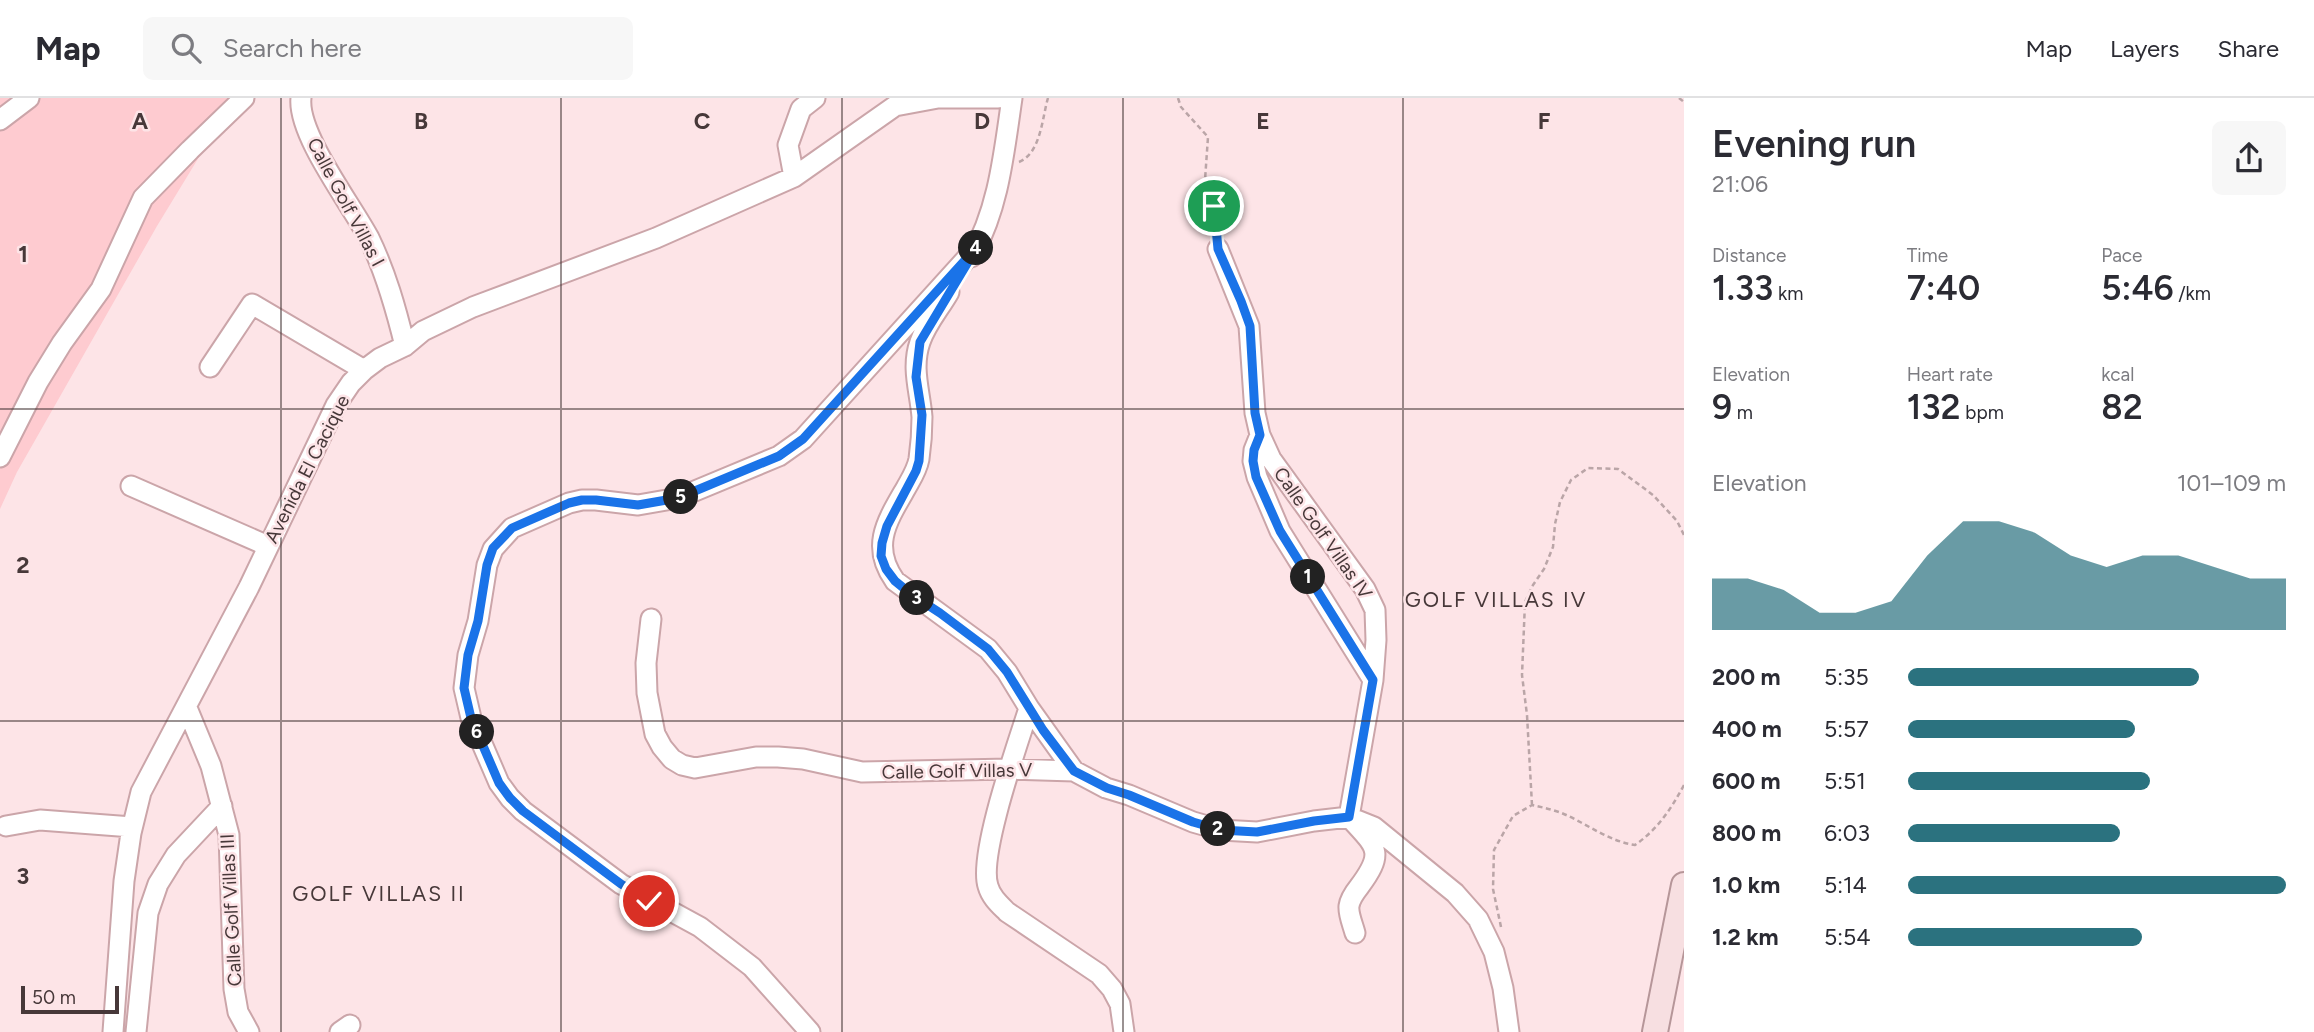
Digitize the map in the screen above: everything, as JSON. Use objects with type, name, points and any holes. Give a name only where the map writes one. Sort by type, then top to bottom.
[{"type":"main road","points":[[1655,1032],[1684,885]]},
{"type":"street","points":[[0,120],[29,98]]},
{"type":"street","points":[[0,457],[38,382],[101,289],[143,198],[244,98]]},
{"type":"street","name":"Calle Golf Villas I","points":[[301,98],[304,123],[369,240],[391,289],[405,346]]},
{"type":"street","points":[[794,177],[788,145],[801,109],[815,98]]},
{"type":"street","name":"Avenida El Cacique","points":[[113,1032],[121,907],[132,828],[141,792],[187,708],[336,405],[351,383],[380,358],[405,346],[424,331],[473,307],[656,238],[794,177],[895,106],[938,98],[998,98]]},
{"type":"street","points":[[1012,98],[997,191],[977,247],[920,342],[916,377],[922,415],[919,461],[887,526],[881,556],[895,581],[988,649],[1007,672],[1074,771]]},
{"type":"street","points":[[810,1032],[752,967],[700,927],[621,884],[523,811],[499,783],[471,718],[464,688],[468,655],[478,621],[487,565],[493,548],[512,528],[569,503],[596,500],[638,505],[678,498],[785,453],[803,439],[977,247]]},
{"type":"street","name":"Calle Golf Villas IV","points":[[1218,249],[1250,326],[1255,413],[1260,435],[1271,459],[1366,589],[1375,610],[1373,680],[1349,817]]},
{"type":"street","points":[[210,367],[252,304],[364,370]]},
{"type":"street","points":[[1260,435],[1254,450],[1256,477],[1280,531],[1373,680]]},
{"type":"street","points":[[131,486],[268,546]]},
{"type":"street","name":"Calle Golf Villas V","points":[[650,620],[647,683],[656,734],[672,759],[682,765],[695,768],[756,757],[778,757],[803,758],[862,772],[1009,769],[1074,771],[1107,788],[1193,822],[1221,830],[1257,832],[1349,817]]},
{"type":"street","name":"Calle Golf Villas III","points":[[187,708],[211,766],[229,835],[234,989],[238,1012],[249,1032]]},
{"type":"street","points":[[1029,708],[1009,769],[988,852],[988,887],[995,900],[1007,912],[1099,974],[1120,1004],[1124,1032]]},
{"type":"street","points":[[136,1032],[148,914],[158,884],[176,855],[222,806]]},
{"type":"street","points":[[1349,817],[1373,844],[1376,855],[1374,866],[1350,902],[1349,910],[1355,933]]},
{"type":"street","points":[[1349,817],[1374,827],[1455,893],[1478,919],[1494,952],[1503,988],[1509,1032]]},
{"type":"street","points":[[6,826],[40,820],[132,828]]},
{"type":"path","points":[[1002,164],[1014,164],[1026,159],[1036,146],[1048,98]]},
{"type":"path","points":[[1178,98],[1181,107],[1208,137],[1205,180],[1208,196],[1214,206],[1218,249]]},
{"type":"path","points":[[1679,98],[1684,102]]},
{"type":"path","points":[[1532,805],[1522,675],[1525,603],[1553,547],[1560,502],[1571,480],[1588,468],[1618,468],[1653,495],[1677,521],[1684,535]]},
{"type":"path","points":[[1503,936],[1493,889],[1494,850],[1513,816],[1532,805],[1560,812],[1624,844],[1635,845],[1652,833],[1674,805],[1684,785]]},
{"type":"shaded area","points":[[0,98],[235,98],[157,226],[17,472],[0,509]]},
{"type":"district","name":"GOLF VILLAS IV","points":[[1496,599]]},
{"type":"district","name":"GOLF VILLAS II","points":[[379,893]]},
{"type":"route","points":[[649,901],[621,884],[523,811],[499,783],[471,718],[464,688],[468,655],[493,548],[512,528],[569,503],[596,500],[638,505],[678,498],[791,449],[977,247],[920,342],[916,377],[922,415],[919,461],[887,526],[881,556],[886,569],[895,581],[911,594],[988,649],[1007,672],[1043,730],[1074,771],[1107,788],[1193,822],[1221,830],[1257,832],[1349,817],[1373,680],[1280,531],[1256,477],[1254,450],[1260,435],[1255,413],[1250,326],[1218,249],[1214,206]]}]
